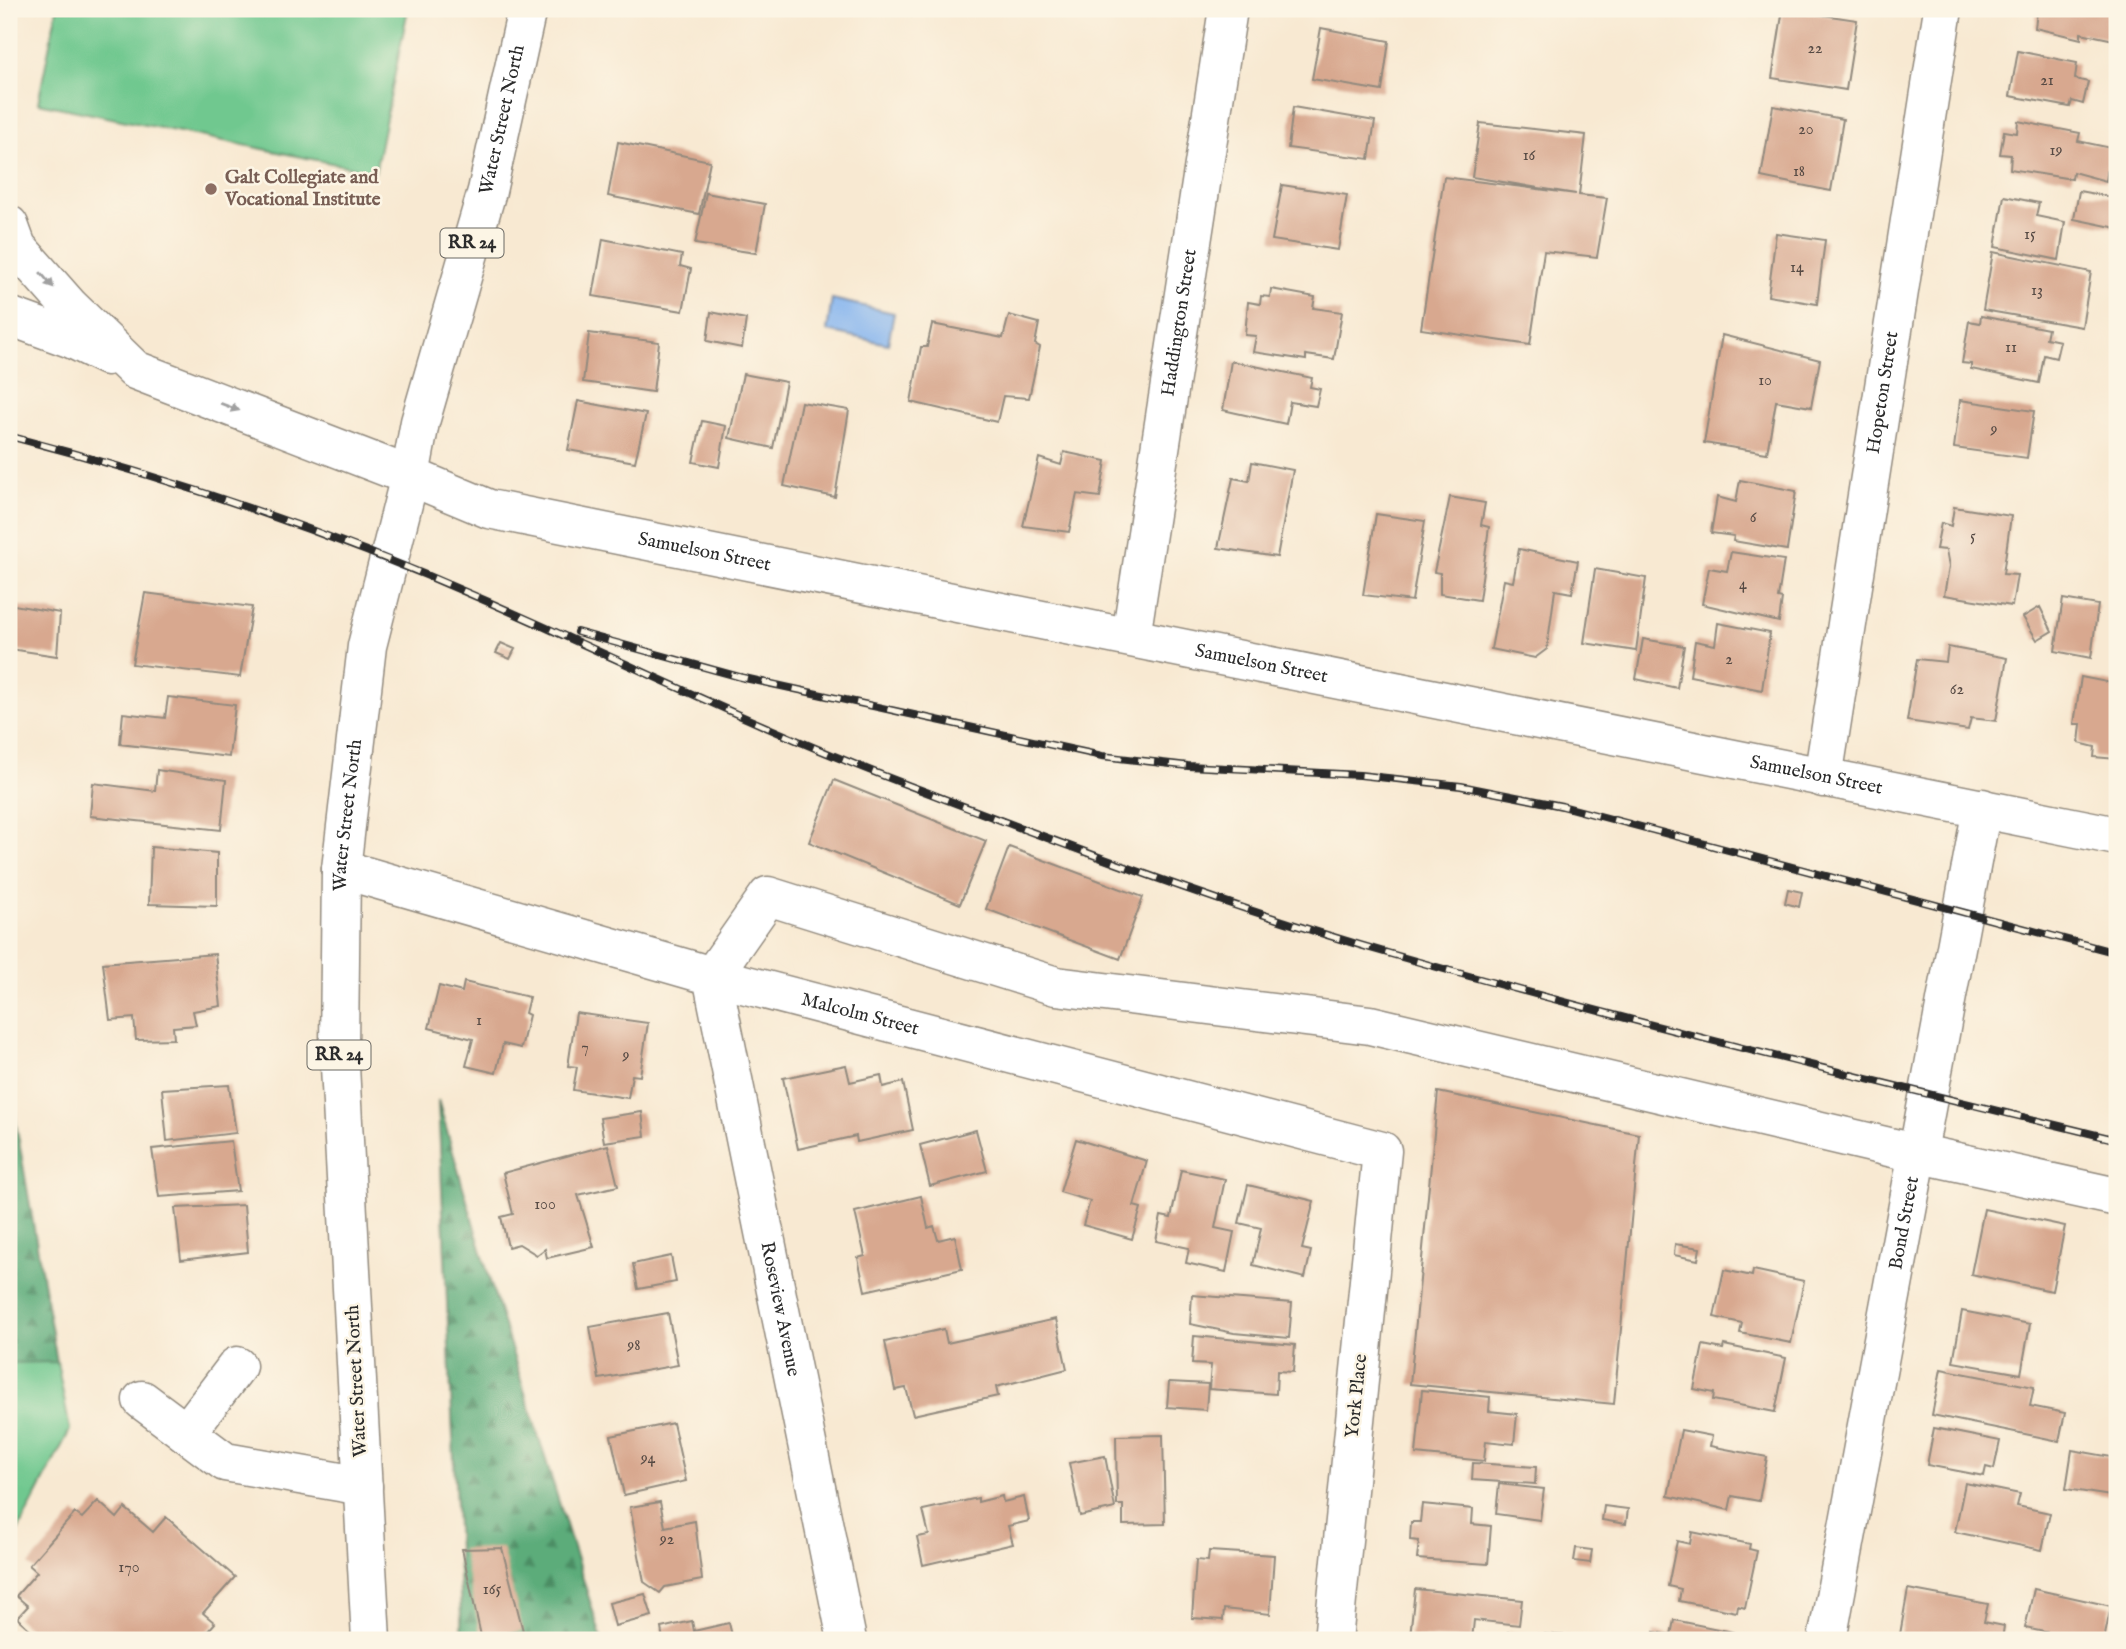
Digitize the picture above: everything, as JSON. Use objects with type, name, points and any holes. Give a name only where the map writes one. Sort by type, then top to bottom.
[{"type":"street","name":"Water Street North","points":[[371,1640],[338,1048],[341,869],[367,646],[410,476],[420,422],[487,191],[527,9]]},
{"type":"street","name":"Haddington Street","points":[[1131,637],[1228,9]]},
{"type":"street","name":"Hopeton Street","points":[[1823,778],[1943,9]]},
{"type":"street","points":[[9,225],[17,247],[70,307],[135,370]]},
{"type":"street","name":"Samuelson Street","points":[[9,316],[72,339],[135,370],[489,509],[2117,836]]},
{"type":"street","name":"Bond Street","points":[[1827,1640],[1982,808]]},
{"type":"street","name":"Malcolm Street","points":[[341,869],[712,976],[1382,1151]]},
{"type":"street","points":[[712,976],[768,896],[1056,986],[1370,1025],[2117,1197]]},
{"type":"street","name":"Roseview Avenue","points":[[712,976],[846,1640]]},
{"type":"street","name":"York Place","points":[[1333,1640],[1382,1151]]},
{"type":"street","points":[[186,1433],[237,1366]]},
{"type":"street","points":[[142,1399],[225,1462],[363,1486]]},
{"type":"green space","points":[[57,9],[408,9],[375,172],[38,103]]},
{"type":"green space","points":[[9,1083],[57,1362],[9,1363]]},
{"type":"green space","points":[[438,1100],[491,1284],[602,1640],[462,1640]]},
{"type":"green space","points":[[57,1362],[70,1430],[9,1548],[9,1363]]},
{"type":"water","points":[[832,299],[894,313],[888,344],[827,331]]},
{"type":"building","points":[[1783,9],[1857,20],[1846,90],[1772,78]]},
{"type":"building","points":[[2023,9],[2117,9],[2114,40],[2081,33],[2081,39],[2035,28],[2037,12]]},
{"type":"building","points":[[1321,28],[1389,41],[1382,91],[1312,79]]},
{"type":"building","points":[[2018,51],[2077,63],[2075,79],[2088,82],[2083,104],[2072,101],[2070,107],[2010,96]]},
{"type":"building","points":[[1773,106],[1843,119],[1831,191],[1761,177]]},
{"type":"building","points":[[1293,107],[1375,121],[1369,159],[1288,148]]},
{"type":"building","points":[[2018,121],[2080,133],[2078,141],[2111,148],[2106,181],[2073,172],[2072,179],[2010,169],[2011,155],[2000,154],[2004,131],[2017,133]]},
{"type":"building","points":[[1480,123],[1586,135],[1579,195],[1607,198],[1597,257],[1544,251],[1530,345],[1421,329],[1444,177],[1576,194],[1472,177]]},
{"type":"building","points":[[618,142],[710,161],[699,214],[608,196]]},
{"type":"building","points":[[1282,185],[1347,195],[1338,250],[1272,240]]},
{"type":"building","points":[[2079,191],[2117,198],[2117,228],[2074,219]]},
{"type":"building","points":[[706,193],[765,204],[756,253],[695,244]]},
{"type":"building","points":[[2004,196],[2039,203],[2036,216],[2065,222],[2059,260],[1995,247]]},
{"type":"building","points":[[1776,233],[1825,240],[1817,304],[1768,296]]},
{"type":"building","points":[[603,239],[682,255],[680,266],[691,269],[683,311],[593,296]]},
{"type":"building","points":[[1993,252],[2091,272],[2082,327],[1983,310]]},
{"type":"building","points":[[1271,289],[1315,297],[1313,308],[1342,312],[1334,359],[1306,355],[1306,360],[1253,352],[1256,336],[1245,335],[1248,302],[1260,304],[1261,296],[1270,297]]},
{"type":"building","points":[[711,312],[746,319],[742,348],[707,341]]},
{"type":"building","points":[[1009,315],[1039,323],[1035,344],[1040,347],[1029,398],[1003,396],[997,422],[911,402],[921,347],[927,347],[932,324],[1003,338]]},
{"type":"building","points":[[1981,316],[2048,329],[2046,338],[2060,341],[2056,358],[2044,355],[2039,383],[1971,369],[1971,364],[1962,363],[1969,321],[1980,323]]},
{"type":"building","points":[[589,333],[659,342],[653,392],[583,382]]},
{"type":"building","points":[[1722,335],[1820,360],[1811,407],[1776,401],[1767,453],[1704,443]]},
{"type":"building","points":[[1231,361],[1312,378],[1310,387],[1320,389],[1316,406],[1290,402],[1286,424],[1223,410]]},
{"type":"building","points":[[743,374],[786,382],[773,448],[729,438]]},
{"type":"building","points":[[1960,400],[2034,411],[2027,458],[1954,448]]},
{"type":"building","points":[[578,401],[646,414],[635,462],[568,450]]},
{"type":"building","points":[[801,402],[849,410],[835,497],[784,486]]},
{"type":"building","points":[[702,421],[726,426],[719,467],[693,462]]},
{"type":"building","points":[[1064,452],[1106,461],[1100,497],[1077,494],[1069,532],[1023,526],[1039,458],[1061,465]]},
{"type":"building","points":[[1252,462],[1293,470],[1277,557],[1218,548],[1233,478],[1249,481]]},
{"type":"building","points":[[1740,480],[1796,491],[1787,550],[1733,541],[1734,536],[1711,533],[1717,497],[1736,502]]},
{"type":"building","points":[[1450,497],[1485,503],[1481,525],[1489,527],[1479,600],[1440,594],[1440,573],[1434,572]]},
{"type":"building","points":[[1954,507],[2011,516],[2003,574],[2017,575],[2012,606],[1944,595],[1949,567],[1946,550],[1936,549],[1941,523],[1951,526]]},
{"type":"building","points":[[1376,514],[1425,521],[1412,601],[1363,595]]},
{"type":"building","points":[[1519,549],[1578,561],[1572,593],[1555,590],[1547,649],[1535,658],[1491,649],[1504,580],[1513,582]]},
{"type":"building","points":[[1731,552],[1784,560],[1778,598],[1782,599],[1779,622],[1702,604],[1709,568],[1727,571]]},
{"type":"building","points":[[1595,569],[1646,578],[1636,651],[1584,643]]},
{"type":"building","points":[[145,593],[252,607],[240,677],[132,664]]},
{"type":"building","points":[[2063,599],[2098,605],[2091,658],[2055,651]]},
{"type":"building","points":[[14,605],[60,613],[57,656],[10,649]]},
{"type":"building","points":[[2040,607],[2052,631],[2037,640],[2023,617]]},
{"type":"building","points":[[1718,623],[1770,633],[1762,690],[1690,676],[1695,641],[1715,645]]},
{"type":"building","points":[[1643,639],[1684,646],[1677,688],[1636,679]]},
{"type":"building","points":[[501,643],[515,649],[510,659],[496,653]]},
{"type":"building","points":[[1948,647],[2007,658],[1996,721],[1971,718],[1968,730],[1907,721],[1917,659],[1946,662]]},
{"type":"building","points":[[2081,677],[2117,684],[2117,759],[2094,757],[2095,747],[2079,743],[2081,724],[2074,724]]},
{"type":"building","points":[[168,697],[235,705],[229,757],[120,744],[123,713],[165,718]]},
{"type":"building","points":[[157,770],[226,780],[221,830],[90,816],[93,783],[155,791]]},
{"type":"building","points":[[834,780],[986,841],[960,904],[809,842]]},
{"type":"building","points":[[151,847],[217,853],[217,906],[149,904]]},
{"type":"building","points":[[1009,847],[1143,897],[1120,959],[986,909]]},
{"type":"building","points":[[1788,889],[1802,892],[1799,907],[1785,903]]},
{"type":"building","points":[[215,954],[221,1006],[193,1011],[196,1025],[173,1027],[174,1039],[136,1040],[134,1018],[110,1020],[103,963]]},
{"type":"building","points":[[464,982],[529,997],[525,1013],[529,1015],[521,1048],[503,1044],[496,1073],[466,1066],[473,1039],[429,1028],[439,986],[462,992]]},
{"type":"building","points":[[576,1013],[648,1023],[640,1076],[632,1075],[628,1098],[573,1090],[577,1067],[568,1066]]},
{"type":"building","points":[[846,1065],[850,1082],[881,1075],[883,1087],[903,1082],[913,1130],[857,1142],[856,1136],[798,1149],[783,1078]]},
{"type":"building","points":[[229,1085],[236,1133],[167,1141],[162,1089]]},
{"type":"building","points":[[1438,1092],[1639,1134],[1614,1404],[1410,1384]]},
{"type":"building","points":[[642,1112],[645,1136],[604,1142],[600,1118]]},
{"type":"building","points":[[976,1130],[987,1171],[930,1186],[920,1145]]},
{"type":"building","points":[[1076,1139],[1147,1161],[1134,1206],[1141,1208],[1132,1239],[1083,1225],[1090,1201],[1060,1192]]},
{"type":"building","points":[[231,1141],[238,1191],[159,1197],[152,1149]]},
{"type":"building","points":[[608,1145],[618,1186],[578,1195],[594,1247],[547,1258],[545,1249],[537,1255],[519,1244],[508,1247],[501,1217],[513,1214],[503,1173]]},
{"type":"building","points":[[1181,1170],[1225,1179],[1215,1228],[1234,1232],[1226,1272],[1186,1263],[1189,1248],[1156,1241],[1161,1216],[1171,1218]]},
{"type":"building","points":[[1248,1185],[1314,1201],[1302,1249],[1311,1251],[1305,1278],[1253,1265],[1261,1228],[1239,1223]]},
{"type":"building","points":[[921,1196],[928,1228],[934,1226],[938,1240],[955,1236],[962,1269],[865,1291],[858,1258],[865,1256],[855,1212]]},
{"type":"building","points":[[244,1205],[248,1252],[181,1260],[175,1208]]},
{"type":"building","points":[[1984,1209],[2065,1226],[2052,1291],[1971,1274]]},
{"type":"building","points":[[1675,1244],[1700,1248],[1698,1260],[1674,1255]]},
{"type":"building","points":[[671,1256],[676,1282],[638,1289],[633,1264]]},
{"type":"building","points":[[1724,1270],[1752,1276],[1753,1270],[1804,1281],[1791,1343],[1740,1333],[1742,1323],[1714,1317]]},
{"type":"building","points":[[1192,1295],[1292,1303],[1289,1338],[1234,1333],[1190,1324]]},
{"type":"building","points":[[1962,1311],[2030,1324],[2021,1374],[1953,1362]]},
{"type":"building","points":[[668,1313],[678,1365],[599,1379],[590,1327]]},
{"type":"building","points":[[1056,1319],[1067,1369],[996,1387],[998,1396],[913,1415],[906,1388],[895,1390],[885,1342],[944,1329],[947,1343]]},
{"type":"building","points":[[1194,1336],[1295,1345],[1293,1372],[1277,1371],[1276,1394],[1209,1389],[1211,1365],[1192,1364]]},
{"type":"building","points":[[1703,1345],[1723,1349],[1724,1345],[1786,1358],[1775,1412],[1713,1400],[1714,1393],[1694,1389]]},
{"type":"building","points":[[1941,1369],[2034,1387],[2030,1406],[2065,1413],[2059,1441],[1932,1415]]},
{"type":"building","points":[[1169,1382],[1208,1384],[1206,1410],[1167,1407]]},
{"type":"building","points":[[1422,1390],[1490,1397],[1489,1411],[1517,1414],[1514,1444],[1486,1441],[1484,1461],[1416,1454]]},
{"type":"building","points":[[673,1423],[686,1481],[624,1495],[611,1436]]},
{"type":"building","points":[[1934,1428],[2000,1441],[1994,1469],[1986,1467],[1984,1476],[1927,1465]]},
{"type":"building","points":[[1681,1430],[1712,1436],[1710,1446],[1767,1457],[1759,1501],[1732,1496],[1729,1510],[1668,1496]]},
{"type":"building","points":[[1163,1435],[1165,1524],[1123,1525],[1123,1505],[1117,1505],[1116,1436]]},
{"type":"building","points":[[2072,1450],[2117,1458],[2117,1497],[2066,1489]]},
{"type":"building","points":[[1105,1456],[1115,1508],[1080,1516],[1069,1463]]},
{"type":"building","points":[[1473,1463],[1536,1467],[1535,1484],[1472,1480]]},
{"type":"building","points":[[1965,1483],[2020,1494],[2017,1506],[2050,1513],[2042,1550],[1955,1532]]},
{"type":"building","points":[[1499,1484],[1544,1489],[1540,1520],[1496,1514]]},
{"type":"building","points":[[1002,1496],[1003,1502],[1024,1497],[1029,1521],[1008,1526],[1013,1544],[923,1565],[917,1537],[929,1535],[923,1510],[978,1498],[978,1502]]},
{"type":"building","points":[[98,1501],[117,1518],[125,1508],[153,1532],[166,1517],[235,1577],[203,1613],[215,1623],[200,1640],[42,1640],[17,1618],[28,1606],[16,1596],[37,1572],[29,1565],[75,1513],[82,1518]]},
{"type":"building","points":[[660,1502],[665,1527],[695,1521],[702,1580],[665,1587],[660,1593],[644,1582],[630,1507]]},
{"type":"building","points":[[1422,1504],[1473,1509],[1472,1524],[1491,1526],[1488,1564],[1417,1559],[1419,1541],[1410,1540],[1411,1522],[1420,1522]]},
{"type":"building","points":[[1604,1506],[1628,1509],[1626,1524],[1602,1520]]},
{"type":"building","points":[[1692,1532],[1750,1544],[1749,1549],[1757,1551],[1745,1608],[1738,1606],[1737,1612],[1679,1601],[1681,1589],[1668,1586],[1677,1541],[1690,1544]]},
{"type":"building","points":[[502,1548],[523,1631],[481,1636],[462,1549]]},
{"type":"building","points":[[1576,1548],[1592,1550],[1590,1563],[1574,1561]]},
{"type":"building","points":[[1209,1551],[1274,1555],[1270,1614],[1224,1609],[1223,1620],[1192,1618],[1196,1560],[1208,1561]]},
{"type":"building","points":[[1415,1589],[1522,1600],[1519,1625],[1474,1620],[1472,1640],[1410,1637]]},
{"type":"building","points":[[1908,1589],[1988,1604],[1984,1622],[2004,1626],[2002,1640],[1899,1640]]},
{"type":"building","points":[[2034,1589],[2111,1606],[2104,1640],[2083,1640],[2025,1628]]},
{"type":"building","points":[[645,1594],[652,1616],[615,1626],[609,1603]]},
{"type":"building","points":[[1674,1620],[1733,1632],[1732,1640],[1652,1640],[1654,1632],[1671,1635]]},
{"type":"building","points":[[692,1621],[694,1631],[729,1623],[733,1640],[663,1640],[661,1628]]},
{"type":"building","points":[[1508,1632],[1571,1636],[1571,1640],[1507,1640]]},
{"type":"railway","points":[[9,436],[190,488],[309,529],[426,575],[852,763],[1207,896],[1329,936],[1572,1004],[2117,1140]]},
{"type":"railway","points":[[577,632],[740,677],[1102,756],[1188,766],[1360,775],[1461,786],[1562,806],[2117,953]]},
{"type":"place","name":"Galt Collegiate and Vocational Institute","points":[[211,189]]}]
